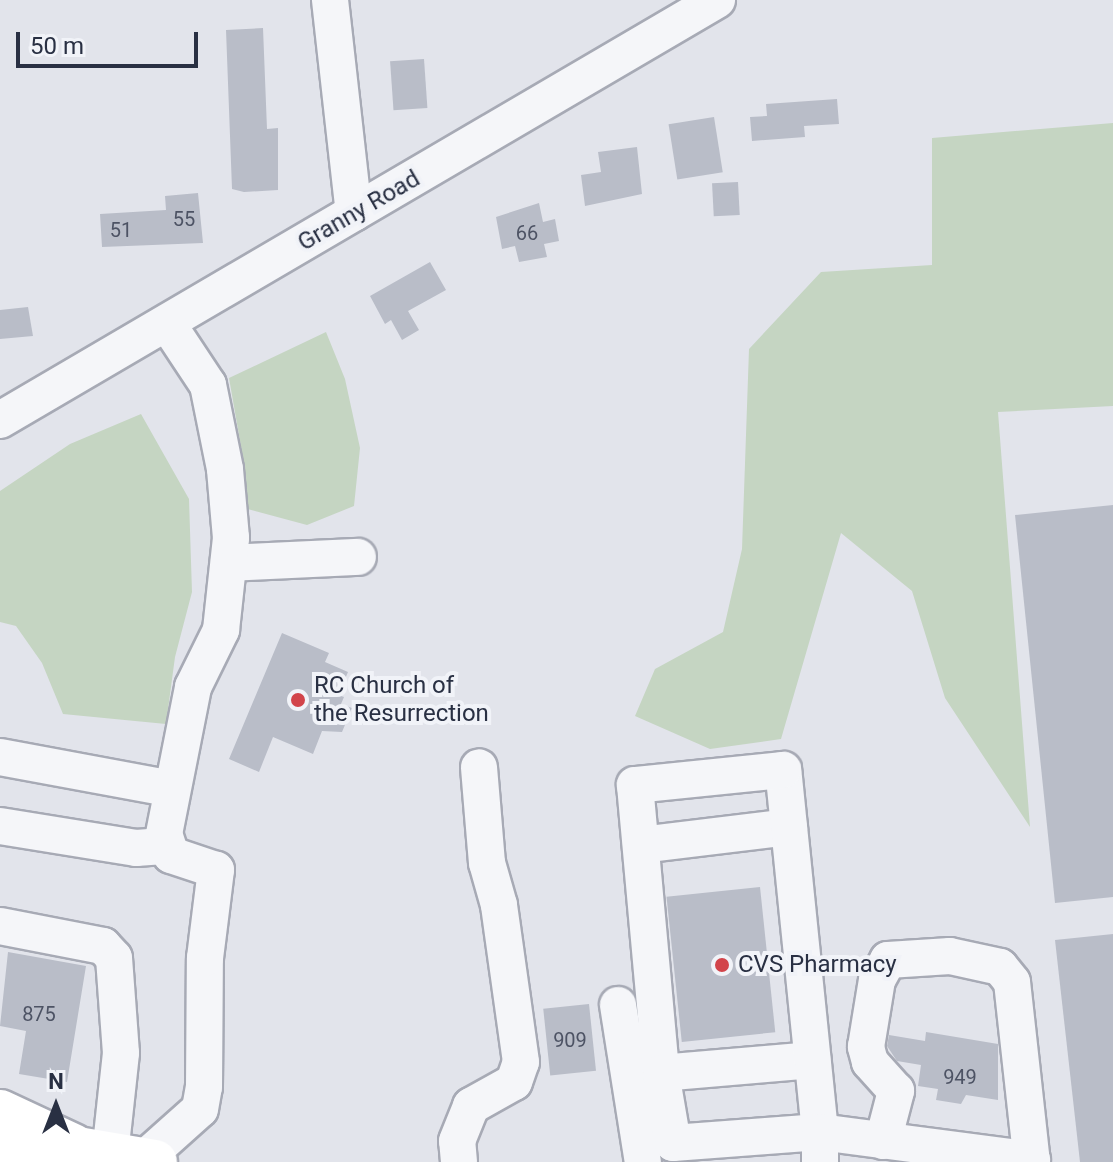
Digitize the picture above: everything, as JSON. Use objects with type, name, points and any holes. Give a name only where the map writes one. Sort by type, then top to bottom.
[{"type":"main road","points":[[0,1112],[122,1156]]},
{"type":"main road","points":[[0,1153],[122,1156]]},
{"type":"street","points":[[330,0],[354,213]]},
{"type":"street","name":"Granny Road","points":[[0,420],[717,0]]},
{"type":"street","points":[[122,1156],[200,1109],[205,958],[216,870],[171,855],[164,846],[193,687],[221,630],[229,563],[225,469],[208,385],[167,323]]},
{"type":"street","points":[[229,563],[358,557]]},
{"type":"street","points":[[0,757],[172,789]]},
{"type":"street","points":[[459,1162],[457,1141],[471,1106],[514,1082],[521,1062],[499,905],[487,863],[479,767]]},
{"type":"street","points":[[820,1147],[783,770],[635,785],[661,1073],[673,1143],[820,1147],[883,1141],[1032,1161],[1012,982],[1000,967],[950,956],[888,960],[877,980],[866,1047],[870,1062],[896,1091],[883,1141]]},
{"type":"street","points":[[0,826],[136,848],[164,846]]},
{"type":"street","points":[[642,851],[789,827]]},
{"type":"street","points":[[0,926],[103,946],[114,958],[121,1053],[122,1156]]},
{"type":"street","points":[[618,1005],[643,1162]]},
{"type":"street","points":[[661,1073],[812,1060]]},
{"type":"green space","points":[[1113,123],[1113,406],[998,412],[1030,827],[945,698],[912,591],[841,533],[781,739],[710,749],[635,716],[655,669],[723,632],[742,549],[749,349],[821,272],[932,265],[932,138]]},
{"type":"green space","points":[[326,332],[345,379],[360,448],[354,506],[307,525],[240,507],[243,458],[229,378]]},
{"type":"green space","points":[[141,414],[189,499],[192,592],[175,657],[166,724],[63,714],[42,663],[16,626],[0,622],[0,491],[70,444]]},
{"type":"building","points":[[263,28],[267,129],[278,128],[278,190],[244,192],[232,189],[226,30]]},
{"type":"building","points":[[424,59],[427,108],[394,110],[390,61]]},
{"type":"building","points":[[837,99],[839,124],[804,126],[805,137],[752,141],[750,117],[767,116],[766,104]]},
{"type":"building","points":[[714,117],[723,172],[677,180],[669,124]]},
{"type":"building","points":[[637,147],[642,194],[585,206],[581,175],[601,172],[598,152]]},
{"type":"building","points":[[738,182],[740,215],[714,216],[712,183]]},
{"type":"building","points":[[198,193],[203,243],[102,247],[100,214],[166,210],[165,196]]},
{"type":"building","points":[[539,203],[543,222],[555,219],[559,241],[544,244],[547,257],[519,262],[515,246],[502,249],[496,217]]},
{"type":"building","points":[[430,262],[446,290],[408,311],[419,330],[402,340],[391,320],[385,324],[370,296]]},
{"type":"building","points":[[28,307],[33,336],[0,339],[0,310]]},
{"type":"building","points":[[1113,505],[1113,897],[1055,903],[1015,515]]},
{"type":"building","name":"RC Church of the Resurrection","points":[[282,633],[329,653],[325,662],[348,672],[338,695],[344,697],[341,704],[352,708],[342,732],[322,731],[313,754],[273,737],[259,772],[229,759]]},
{"type":"building","name":"CVS Pharmacy","points":[[760,887],[775,1032],[682,1042],[667,897]]},
{"type":"building","points":[[1113,934],[1113,1162],[1080,1162],[1055,940]]},
{"type":"building","points":[[8,952],[86,966],[67,1082],[19,1074],[26,1031],[0,1026]]},
{"type":"building","points":[[589,1004],[596,1071],[550,1075],[543,1009]]},
{"type":"building","points":[[926,1032],[998,1044],[998,1100],[966,1095],[961,1104],[936,1100],[938,1089],[918,1086],[921,1065],[897,1061],[887,1046],[889,1035],[925,1041]]},
{"type":"place","name":"RC Church of the Resurrection","points":[[298,700]]},
{"type":"place","name":"CVS Pharmacy","points":[[722,965]]}]
